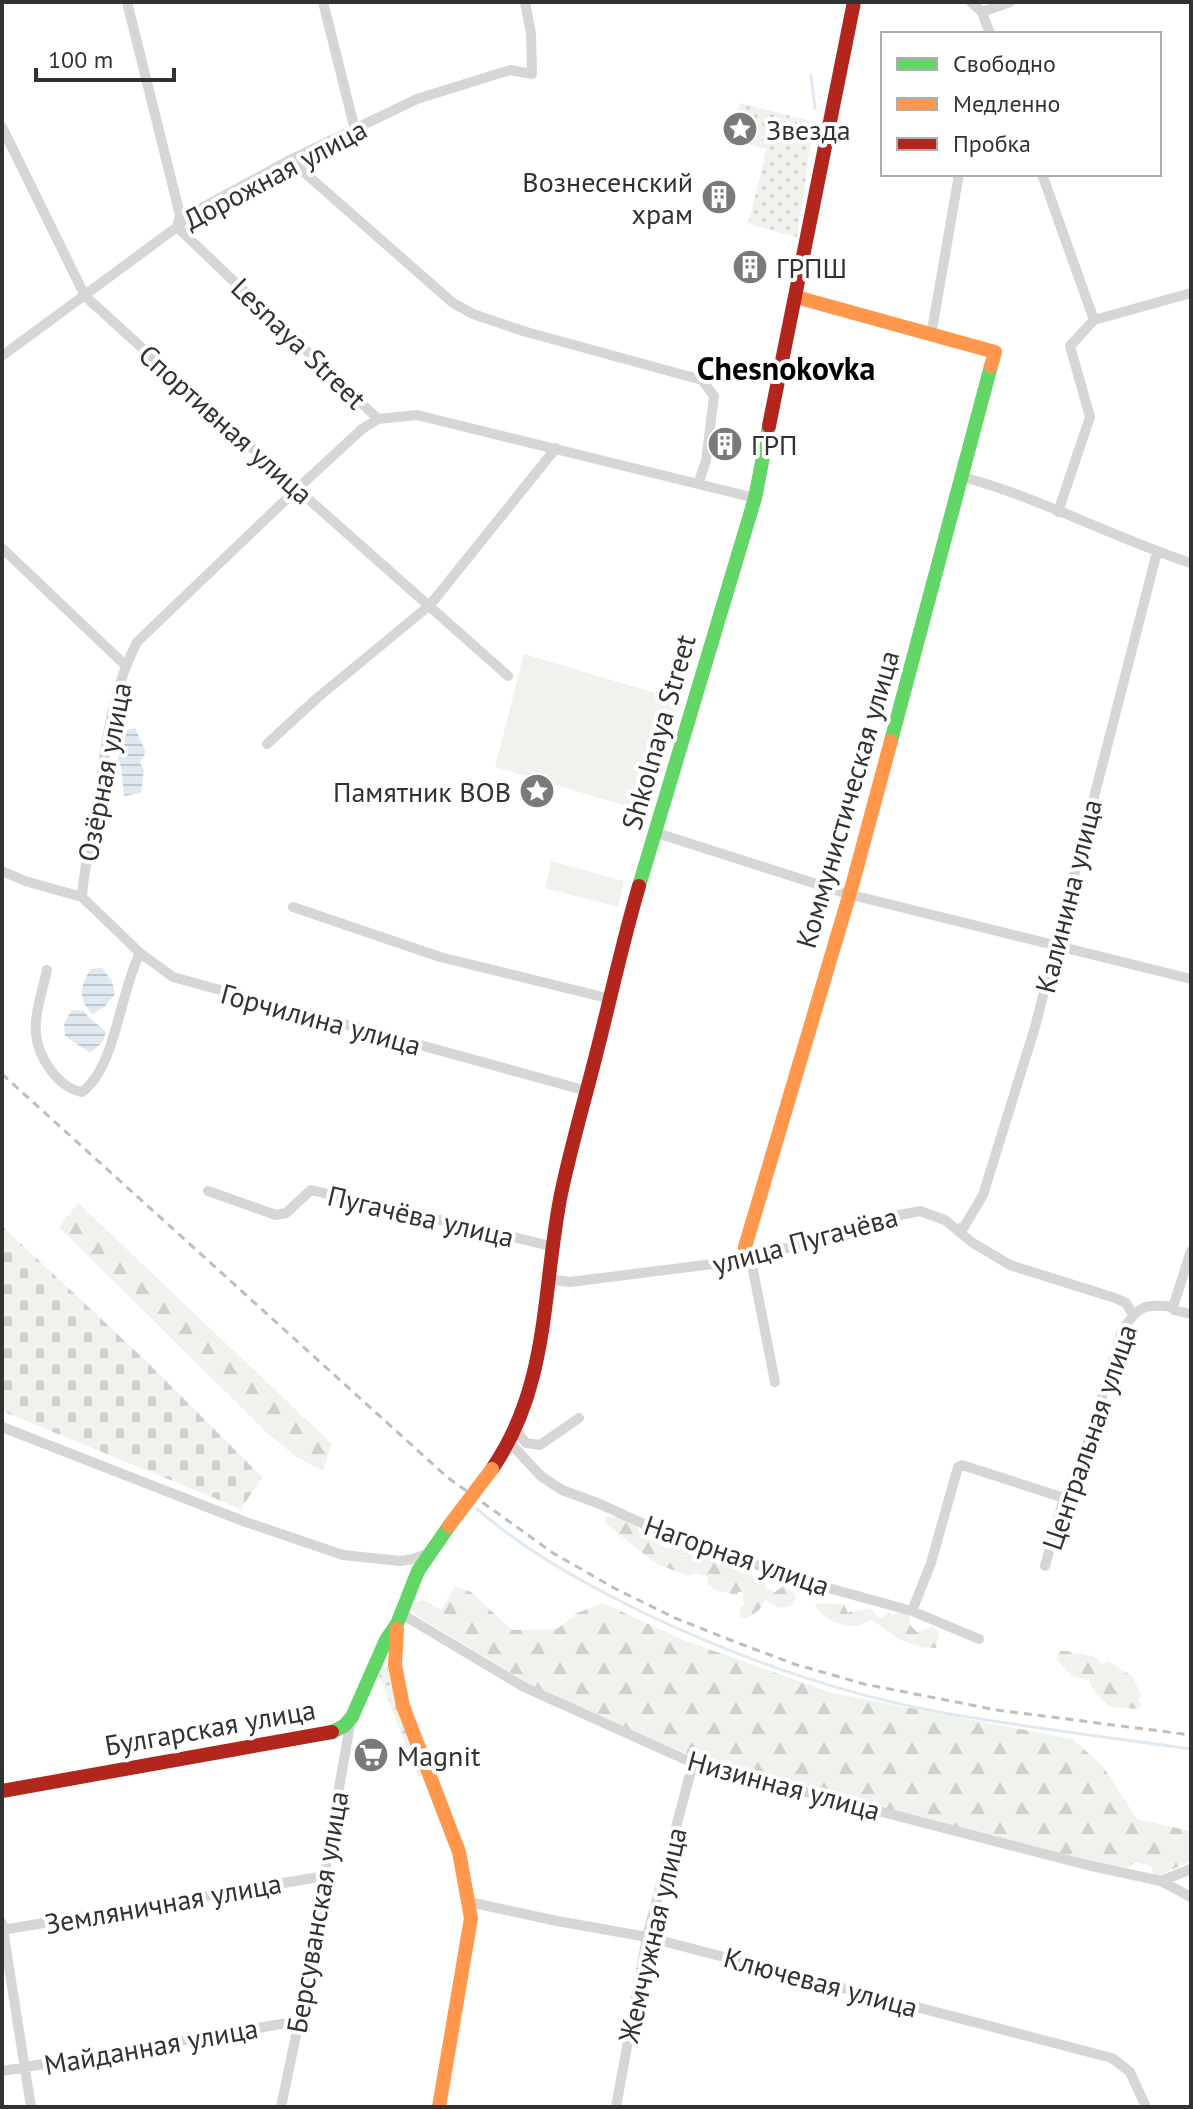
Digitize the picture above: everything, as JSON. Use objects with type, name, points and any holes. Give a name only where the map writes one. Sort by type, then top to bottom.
[{"type":"street","points":[[127,2],[180,215],[177,227]]},
{"type":"street","points":[[323,2],[355,130]]},
{"type":"street","name":"Дорожная улица","points":[[2,356],[177,227],[187,216],[290,160],[417,99],[510,70],[532,74],[531,34],[525,2]]},
{"type":"street","name":"Shkolnaya Street","points":[[449,1526],[513,1437],[530,1394],[537,1367],[551,1246],[587,1091],[636,897],[755,498],[854,2]]},
{"type":"street","points":[[971,2],[982,12],[989,32]]},
{"type":"street","points":[[982,12],[1010,2]]},
{"type":"street","name":"Спортивная улица","points":[[2,127],[85,296],[508,676]]},
{"type":"street","points":[[290,160],[453,303],[473,314],[523,331],[702,380],[714,396],[706,461],[698,484]]},
{"type":"street","points":[[796,297],[931,336],[959,176]]},
{"type":"street","points":[[1043,176],[1094,320]]},
{"type":"street","name":"Lesnaya Street","points":[[177,227],[378,419],[417,415],[755,498]]},
{"type":"street","points":[[1058,512],[1090,417],[1070,346],[1094,320],[1191,293]]},
{"type":"street","name":"Коммунистическая улица","points":[[748,1256],[745,1247],[848,894],[995,352],[931,336]]},
{"type":"street","name":"Озёрная улица","points":[[82,897],[84,867],[108,729],[125,665],[137,642],[297,489],[362,429],[378,419]]},
{"type":"street","points":[[267,744],[316,699],[430,605],[556,448]]},
{"type":"street","points":[[963,477],[1003,488],[1191,563]]},
{"type":"street","points":[[2,548],[125,665]]},
{"type":"street","name":"Калинина улица","points":[[958,1229],[964,1227],[983,1195],[1035,1027],[1157,552]]},
{"type":"street","points":[[657,833],[848,894],[1191,979]]},
{"type":"street","points":[[2,871],[25,881],[82,897]]},
{"type":"street","name":"Горчилина улица","points":[[82,897],[140,953],[173,977],[587,1091]]},
{"type":"street","points":[[293,907],[440,957],[611,999]]},
{"type":"street","points":[[47,970],[36,1032],[41,1053],[65,1085],[82,1092],[103,1064],[129,973],[140,953]]},
{"type":"street","name":"Пугачёва улица","points":[[208,1191],[276,1215],[286,1213],[311,1190],[551,1246]]},
{"type":"street","name":"улица Пугачёва","points":[[547,1279],[570,1282],[655,1273],[842,1236],[909,1212],[930,1213],[1010,1265],[1115,1298],[1126,1303],[1132,1313]]},
{"type":"street","name":"Центральная улица","points":[[1045,1566],[1064,1498],[1083,1458],[1115,1352],[1132,1313],[1152,1304],[1173,1307],[1191,1251]]},
{"type":"street","points":[[748,1256],[775,1382]]},
{"type":"street","points":[[1173,1307],[1174,1310],[1191,1314]]},
{"type":"street","points":[[513,1437],[540,1445],[579,1418]]},
{"type":"street","points":[[2,1427],[243,1521],[343,1555],[400,1561],[430,1552]]},
{"type":"street","name":"Нагорная улица","points":[[513,1437],[542,1477],[562,1490],[668,1535],[821,1586],[912,1611],[979,1639]]},
{"type":"street","points":[[912,1611],[931,1563],[958,1467],[962,1465],[1064,1498]]},
{"type":"street","name":"Булгарская улица","points":[[2,1791],[333,1732],[344,1726],[352,1717],[386,1640],[399,1619],[418,1571],[449,1526]]},
{"type":"street","points":[[399,1619],[395,1665],[403,1706],[459,1852],[471,1918],[439,2107]]},
{"type":"street","name":"Низинная улица","points":[[399,1619],[524,1687],[693,1763],[1087,1865],[1161,1881],[1191,1897]]},
{"type":"street","name":"Берсуванская улица","points":[[281,2107],[352,1717]]},
{"type":"street","name":"Жемчужная улица","points":[[616,2107],[647,1937],[693,1763]]},
{"type":"street","points":[[1161,1881],[1191,1869]]},
{"type":"street","name":"Земляничная улица","points":[[2,1928],[325,1876]]},
{"type":"street","name":"Ключевая улица","points":[[469,1902],[647,1937],[1112,2058],[1130,2072],[1146,2107]]},
{"type":"street","points":[[2,1928],[31,2107]]},
{"type":"street","name":"Майданная улица","points":[[2,2071],[299,2021]]},
{"type":"green space","points":[[740,103],[818,123],[810,149],[797,237],[748,224],[767,149],[732,140]]},
{"type":"green space","points":[[524,654],[678,700],[646,812],[495,767]]},
{"type":"green space","points":[[551,861],[624,881],[618,907],[545,888]]},
{"type":"green space","points":[[78,1203],[332,1444],[323,1471],[295,1456],[266,1432],[59,1227]]},
{"type":"green space","points":[[2,1226],[144,1359],[262,1477],[241,1509],[2,1411]]},
{"type":"green space","points":[[615,1516],[636,1525],[640,1535],[668,1549],[679,1542],[698,1548],[712,1562],[733,1561],[738,1571],[764,1581],[765,1588],[775,1592],[783,1586],[794,1593],[796,1599],[792,1605],[779,1608],[765,1600],[759,1610],[748,1618],[740,1617],[740,1608],[744,1605],[743,1592],[737,1595],[715,1590],[708,1585],[707,1576],[696,1573],[689,1576],[657,1564],[607,1525],[605,1517]]},
{"type":"green space","points":[[455,1586],[471,1592],[512,1630],[557,1629],[577,1613],[603,1603],[683,1640],[832,1693],[1072,1739],[1102,1765],[1137,1819],[1190,1831],[1191,1861],[1155,1877],[1151,1866],[1136,1862],[1125,1869],[1081,1859],[716,1766],[549,1696],[417,1616],[412,1610],[416,1602],[424,1600],[441,1610]]},
{"type":"green space","points":[[815,1604],[844,1604],[848,1613],[870,1608],[881,1619],[888,1613],[893,1615],[904,1611],[917,1632],[933,1627],[939,1632],[936,1648],[901,1640],[872,1619],[854,1626],[834,1622],[818,1609]]},
{"type":"green space","points":[[1059,1651],[1096,1657],[1102,1664],[1109,1661],[1133,1677],[1141,1696],[1138,1701],[1142,1705],[1138,1709],[1110,1707],[1093,1690],[1089,1680],[1072,1676],[1057,1660]]},
{"type":"green space","points":[[388,1667],[424,1774],[418,1777],[379,1675],[382,1669]]},
{"type":"shaded area","points":[[135,728],[146,752],[140,763],[144,770],[141,793],[124,796],[121,766],[117,762],[127,730]]},
{"type":"shaded area","points":[[102,968],[112,981],[115,994],[93,1014],[84,1004],[83,986],[91,969]]},
{"type":"shaded area","points":[[72,1010],[84,1011],[106,1032],[102,1043],[90,1053],[65,1036],[64,1023]]},
{"type":"waterway","points":[[811,75],[815,108]]},
{"type":"waterway","points":[[477,1509],[558,1567],[646,1614],[789,1672],[863,1695],[939,1712],[1191,1749]]},
{"type":"railway","points":[[2,1074],[447,1477],[553,1553],[614,1588],[675,1618],[733,1641],[794,1664],[864,1684],[997,1710],[1191,1735]]},
{"type":"traffic: fast","points":[[891,741],[991,366]]},
{"type":"traffic: fast","points":[[639,886],[755,498],[769,426]]},
{"type":"traffic: fast","points":[[332,1732],[352,1717],[386,1640],[397,1624],[418,1571],[449,1526]]},
{"type":"traffic: slow","points":[[796,297],[995,352],[991,366]]},
{"type":"traffic: slow","points":[[745,1258],[745,1247],[852,886],[891,741]]},
{"type":"traffic: slow","points":[[449,1526],[492,1469]]},
{"type":"traffic: slow","points":[[397,1629],[395,1665],[403,1706],[459,1852],[471,1918],[439,2107]]},
{"type":"traffic: jam","points":[[769,426],[854,2]]},
{"type":"traffic: jam","points":[[492,1469],[511,1437],[525,1404],[534,1370],[561,1194],[639,886]]},
{"type":"traffic: jam","points":[[2,1791],[332,1732]]},
{"type":"place","name":"Звезда","points":[[740,129]]},
{"type":"place","name":"Вознесенский храм","points":[[719,197]]},
{"type":"place","name":"ГРПШ","points":[[750,267]]},
{"type":"place","name":"ГРП","points":[[725,444]]},
{"type":"place","name":"Памятник ВОВ","points":[[537,791]]},
{"type":"place","name":"Magnit","points":[[371,1755]]},
{"type":"district","name":"Chesnokovka","points":[[786,368]]}]
